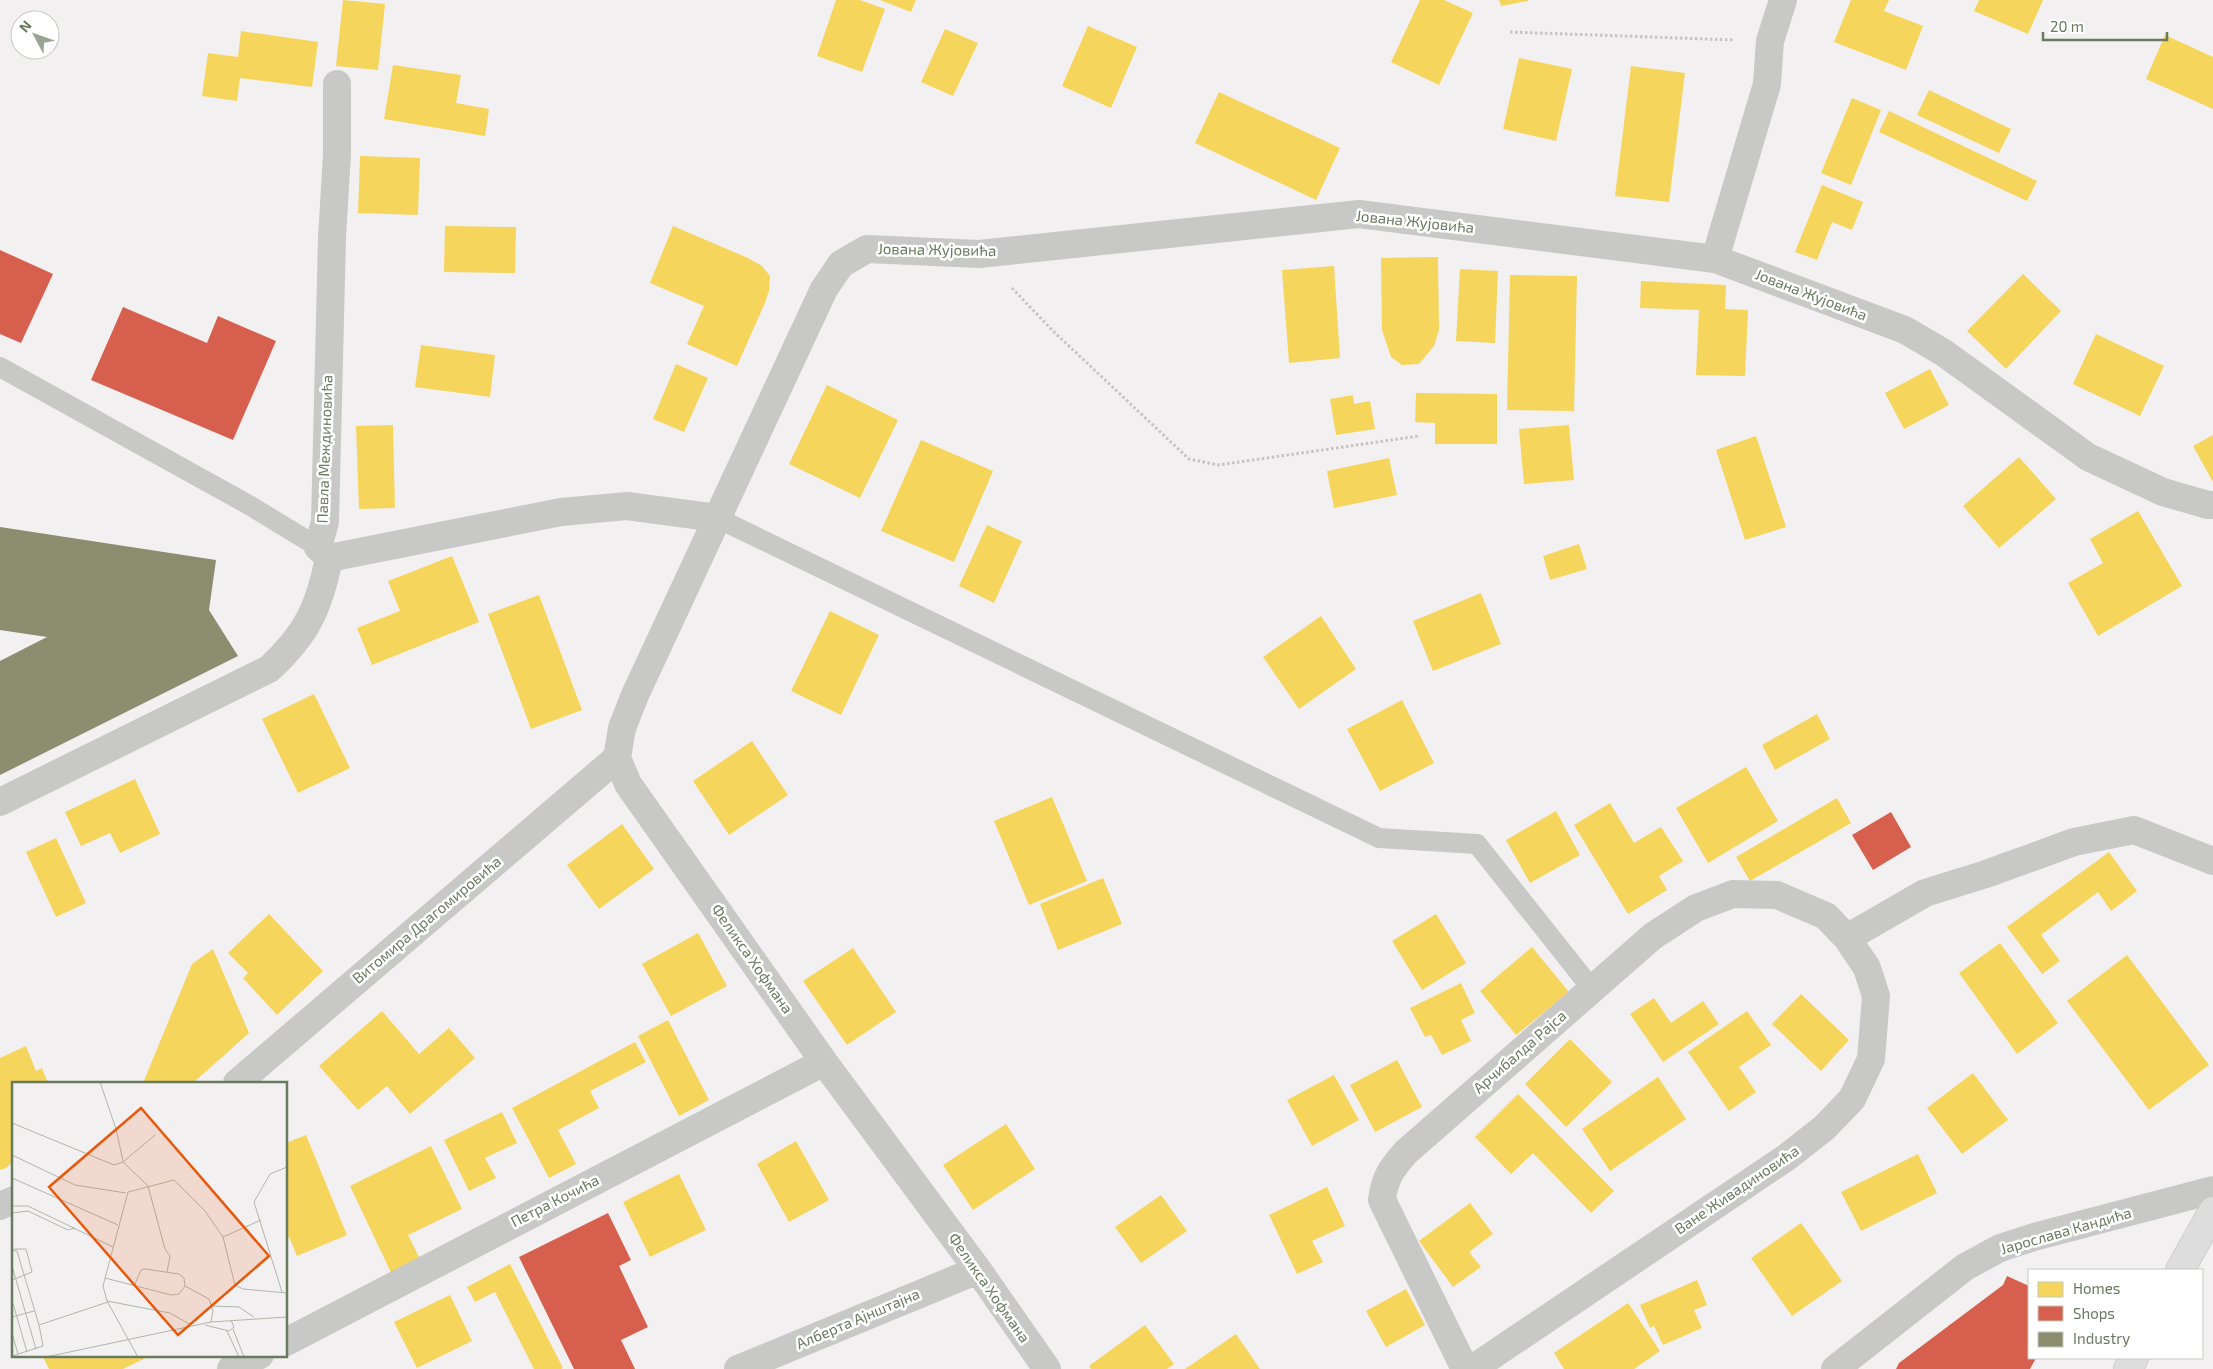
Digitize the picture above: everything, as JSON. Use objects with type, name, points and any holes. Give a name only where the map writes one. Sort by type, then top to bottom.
[{"type":"main road","points":[[2181,1269],[2213,1211]]},
{"type":"street","points":[[1715,259],[1766,84],[1770,41],[1783,0]]},
{"type":"street","name":"Павла Междиновића","points":[[0,802],[269,669],[290,650],[311,620],[324,583],[323,552],[337,84]]},
{"type":"street","name":"Јована Жујовића","points":[[717,518],[824,289],[841,264],[867,249],[979,254],[1359,214],[1715,259],[1905,330],[1944,353],[2088,457],[2163,492],[2213,505]]},
{"type":"street","points":[[323,552],[560,512],[627,506],[717,518],[635,695],[622,728],[617,758]]},
{"type":"street","name":"Феликса Хофмана","points":[[617,758],[628,784],[824,1062],[978,1270],[1047,1369]]},
{"type":"street","name":"Витомира Драгомировића","points":[[238,1082],[617,758]]},
{"type":"street","points":[[1847,938],[1925,893],[1986,874],[2074,842],[2134,830],[2213,860]]},
{"type":"street","name":"Арчибалда Рајса","points":[[1465,1369],[1382,1200],[1384,1183],[1392,1167],[1406,1152],[1652,936],[1696,908],[1733,894],[1777,895],[1826,916],[1847,938]]},
{"type":"street","name":"Ване Живадиновића","points":[[1472,1369],[1786,1157],[1824,1128],[1852,1099],[1871,1059],[1876,996],[1867,968],[1847,938]]},
{"type":"street","name":"Петра Кочића","points":[[288,1341],[824,1062]]},
{"type":"street","name":"Јарослава Кандића","points":[[1835,1369],[1965,1267],[2000,1248],[2213,1190]]},
{"type":"street","points":[[0,1206],[12,1201]]},
{"type":"street","name":"Алберта Ајнштајна","points":[[738,1369],[978,1270]]},
{"type":"street","points":[[232,1369],[258,1356]]},
{"type":"lane","points":[[0,367],[249,505],[323,552]]},
{"type":"lane","points":[[717,518],[1379,838],[1477,844],[1592,989]]},
{"type":"path","points":[[1510,32],[1770,41]]},
{"type":"path","points":[[979,254],[1053,331],[1189,459],[1218,465],[1419,436]]},
{"type":"building: Homes","points":[[343,0],[385,4],[378,70],[336,66]]},
{"type":"building: Homes","points":[[836,0],[860,0],[885,9],[862,72],[817,56]]},
{"type":"building: Homes","points":[[880,0],[916,0],[911,12]]},
{"type":"building: Homes","points":[[1420,0],[1444,0],[1473,13],[1439,85],[1391,62]]},
{"type":"building: Homes","points":[[1499,0],[1528,0],[1528,1],[1501,6]]},
{"type":"building: Homes","points":[[1851,0],[1889,0],[1884,11],[1923,26],[1906,70],[1834,42]]},
{"type":"building: Homes","points":[[1979,0],[2043,0],[2028,34],[1974,11]]},
{"type":"building: Homes","points":[[1088,26],[1137,47],[1111,108],[1062,86]]},
{"type":"building: Homes","points":[[945,29],[978,43],[953,96],[921,82]]},
{"type":"building: Homes","points":[[241,31],[318,42],[312,87],[240,78],[237,101],[202,96],[208,53],[238,57]]},
{"type":"building: Homes","points":[[2165,35],[2213,57],[2213,109],[2146,79]]},
{"type":"building: Homes","points":[[1519,58],[1572,69],[1556,141],[1503,129]]},
{"type":"building: Homes","points":[[393,65],[461,75],[456,103],[489,109],[485,136],[384,119]]},
{"type":"building: Homes","points":[[1631,66],[1685,73],[1669,202],[1615,196]]},
{"type":"building: Homes","points":[[1929,90],[2011,129],[1999,153],[1917,115]]},
{"type":"building: Homes","points":[[1219,92],[1340,148],[1316,200],[1195,143]]},
{"type":"building: Homes","points":[[1852,98],[1881,110],[1851,185],[1821,173]]},
{"type":"building: Homes","points":[[1889,111],[2037,181],[2027,201],[1879,132]]},
{"type":"building: Homes","points":[[360,156],[420,158],[418,215],[358,213]]},
{"type":"building: Homes","points":[[1822,185],[1863,202],[1852,230],[1832,222],[1817,260],[1795,252]]},
{"type":"building: Homes","points":[[445,226],[516,227],[515,273],[444,272]]},
{"type":"building: Homes","points":[[673,226],[748,258],[762,266],[770,276],[769,291],[764,305],[737,366],[687,344],[704,306],[650,283]]},
{"type":"building: Homes","points":[[1438,257],[1439,330],[1434,346],[1419,364],[1402,365],[1391,357],[1382,330],[1381,258]]},
{"type":"building: Homes","points":[[1334,266],[1340,358],[1289,363],[1282,270]]},
{"type":"building: Homes","points":[[1460,269],[1498,271],[1495,343],[1456,341]]},
{"type":"building: Homes","points":[[2023,274],[2061,311],[2006,369],[1967,331]]},
{"type":"building: Homes","points":[[1510,275],[1577,276],[1574,411],[1507,410]]},
{"type":"building: Homes","points":[[1641,281],[1726,285],[1725,309],[1748,310],[1745,376],[1696,375],[1699,310],[1640,308]]},
{"type":"building: Homes","points":[[2096,334],[2164,366],[2140,416],[2073,384]]},
{"type":"building: Homes","points":[[421,345],[495,355],[490,397],[415,387]]},
{"type":"building: Homes","points":[[676,364],[708,378],[684,432],[653,419]]},
{"type":"building: Homes","points":[[1930,369],[1949,405],[1904,429],[1885,393]]},
{"type":"building: Homes","points":[[827,385],[898,420],[860,498],[789,464]]},
{"type":"building: Homes","points":[[1416,393],[1497,394],[1497,444],[1435,444],[1435,423],[1415,422]]},
{"type":"building: Homes","points":[[1353,395],[1354,404],[1370,401],[1375,429],[1336,435],[1330,399]]},
{"type":"building: Homes","points":[[393,425],[395,508],[359,509],[356,426]]},
{"type":"building: Homes","points":[[1569,425],[1574,480],[1524,484],[1519,429]]},
{"type":"building: Homes","points":[[2213,435],[2213,482],[2193,446]]},
{"type":"building: Homes","points":[[1756,436],[1786,527],[1745,540],[1716,450]]},
{"type":"building: Homes","points":[[921,440],[993,471],[954,562],[881,531]]},
{"type":"building: Homes","points":[[2019,457],[2056,499],[1999,548],[1963,506]]},
{"type":"building: Homes","points":[[1389,458],[1397,495],[1334,508],[1327,471]]},
{"type":"building: Homes","points":[[2138,511],[2182,586],[2098,636],[2068,583],[2103,563],[2090,539]]},
{"type":"building: Homes","points":[[987,525],[1022,541],[994,603],[959,586]]},
{"type":"building: Homes","points":[[1579,544],[1587,569],[1550,580],[1543,556]]},
{"type":"building: Homes","points":[[452,556],[479,622],[372,665],[357,628],[400,611],[388,581]]},
{"type":"building: Homes","points":[[1481,593],[1501,644],[1433,671],[1413,621]]},
{"type":"building: Homes","points":[[539,595],[582,710],[531,729],[488,614]]},
{"type":"building: Homes","points":[[830,611],[879,635],[841,715],[791,691]]},
{"type":"building: Homes","points":[[1321,616],[1356,669],[1299,709],[1263,657]]},
{"type":"building: Homes","points":[[314,694],[350,768],[298,793],[262,719]]},
{"type":"building: Homes","points":[[1402,700],[1434,763],[1380,791],[1347,729]]},
{"type":"building: Homes","points":[[1817,714],[1830,739],[1775,770],[1762,745]]},
{"type":"building: Homes","points":[[752,741],[788,795],[729,835],[693,781]]},
{"type":"building: Homes","points":[[1746,767],[1778,821],[1708,863],[1676,808]]},
{"type":"building: Homes","points":[[135,779],[160,834],[120,853],[110,833],[81,846],[65,812]]},
{"type":"building: Homes","points":[[1052,797],[1087,881],[1029,905],[994,821]]},
{"type":"building: Homes","points":[[1837,798],[1851,823],[1750,881],[1736,857]]},
{"type":"building: Homes","points":[[1610,803],[1634,843],[1661,827],[1683,861],[1659,876],[1667,890],[1628,914],[1574,825]]},
{"type":"building: Homes","points":[[1556,811],[1580,855],[1530,883],[1506,840]]},
{"type":"building: Homes","points":[[622,824],[654,869],[599,909],[567,865]]},
{"type":"building: Homes","points":[[56,838],[86,903],[56,917],[26,852]]},
{"type":"building: Homes","points":[[2109,852],[2137,891],[2111,911],[2098,892],[2041,935],[2060,961],[2042,974],[2007,927]]},
{"type":"building: Homes","points":[[1103,878],[1122,924],[1058,950],[1040,904]]},
{"type":"building: Homes","points":[[269,914],[323,971],[277,1015],[243,978],[248,973],[228,953]]},
{"type":"building: Homes","points":[[1436,914],[1466,963],[1422,990],[1392,941]]},
{"type":"building: Homes","points":[[698,933],[727,986],[671,1016],[642,964]]},
{"type":"building: Homes","points":[[2000,943],[2058,1023],[2017,1054],[1959,973]]},
{"type":"building: Homes","points":[[1532,947],[1569,992],[1516,1035],[1480,991]]},
{"type":"building: Homes","points":[[853,948],[896,1012],[847,1045],[803,981]]},
{"type":"building: Homes","points":[[213,949],[249,1033],[194,1082],[143,1082],[192,964]]},
{"type":"building: Homes","points":[[2127,955],[2209,1065],[2149,1110],[2067,1001]]},
{"type":"building: Homes","points":[[1461,983],[1475,1013],[1461,1020],[1471,1041],[1442,1055],[1431,1035],[1425,1037],[1410,1008]]},
{"type":"building: Homes","points":[[1801,994],[1849,1040],[1821,1071],[1772,1024]]},
{"type":"building: Homes","points":[[1654,998],[1671,1023],[1703,1001],[1719,1024],[1663,1062],[1630,1014]]},
{"type":"building: Homes","points":[[382,1011],[419,1054],[449,1028],[475,1058],[410,1114],[387,1086],[358,1110],[319,1066]]},
{"type":"building: Homes","points":[[1747,1011],[1771,1045],[1739,1067],[1756,1092],[1729,1111],[1688,1052]]},
{"type":"building: Homes","points":[[668,1020],[709,1100],[679,1116],[638,1036]]},
{"type":"building: Homes","points":[[1570,1039],[1612,1082],[1566,1127],[1525,1084]]},
{"type":"building: Homes","points":[[635,1042],[646,1062],[590,1091],[599,1108],[558,1130],[576,1164],[549,1178],[512,1108]]},
{"type":"building: Homes","points":[[26,1046],[36,1071],[42,1068],[48,1082],[12,1082],[12,1163],[0,1170],[0,1058]]},
{"type":"building: Homes","points":[[1397,1060],[1422,1107],[1375,1132],[1350,1085]]},
{"type":"building: Homes","points":[[1973,1073],[2008,1120],[1962,1154],[1927,1108]]},
{"type":"building: Homes","points":[[1334,1075],[1359,1120],[1312,1146],[1287,1100]]},
{"type":"building: Homes","points":[[1658,1077],[1686,1119],[1610,1171],[1582,1129]]},
{"type":"building: Homes","points":[[1518,1094],[1614,1191],[1591,1213],[1533,1153],[1511,1174],[1475,1137]]},
{"type":"building: Homes","points":[[502,1112],[517,1143],[485,1158],[496,1178],[469,1191],[444,1140]]},
{"type":"building: Homes","points":[[1006,1124],[1035,1169],[973,1210],[943,1165]]},
{"type":"building: Homes","points":[[306,1135],[347,1235],[297,1256],[288,1237],[288,1142]]},
{"type":"building: Homes","points":[[796,1141],[829,1200],[789,1222],[757,1164]]},
{"type":"building: Homes","points":[[431,1146],[462,1209],[408,1235],[423,1265],[394,1279],[350,1186]]},
{"type":"building: Homes","points":[[1918,1154],[1937,1193],[1861,1231],[1841,1192]]},
{"type":"building: Homes","points":[[679,1174],[706,1230],[650,1257],[623,1202]]},
{"type":"building: Homes","points":[[1327,1187],[1345,1226],[1312,1241],[1323,1262],[1297,1274],[1269,1215]]},
{"type":"building: Homes","points":[[1161,1195],[1187,1231],[1141,1263],[1115,1227]]},
{"type":"building: Homes","points":[[1470,1203],[1493,1234],[1469,1252],[1481,1267],[1453,1287],[1419,1241]]},
{"type":"building: Homes","points":[[1801,1223],[1842,1281],[1792,1316],[1751,1258]]},
{"type":"building: Homes","points":[[510,1264],[563,1368],[561,1369],[534,1369],[495,1292],[475,1302],[467,1287]]},
{"type":"building: Homes","points":[[1697,1280],[1707,1305],[1694,1310],[1702,1328],[1663,1345],[1654,1326],[1650,1328],[1640,1305]]},
{"type":"building: Homes","points":[[1406,1289],[1425,1325],[1386,1347],[1366,1311]]},
{"type":"building: Homes","points":[[450,1295],[472,1341],[417,1368],[394,1322]]},
{"type":"building: Homes","points":[[1628,1303],[1660,1351],[1634,1369],[1564,1369],[1554,1353]]},
{"type":"building: Homes","points":[[1145,1325],[1174,1364],[1167,1369],[1091,1369],[1089,1366]]},
{"type":"building: Homes","points":[[1236,1334],[1260,1369],[1185,1369]]},
{"type":"building: Homes","points":[[42,1356],[150,1356],[123,1369],[49,1369]]},
{"type":"building: Shops","points":[[0,250],[53,274],[21,343],[0,334]]},
{"type":"building: Shops","points":[[123,307],[207,343],[218,316],[276,341],[233,440],[91,380]]},
{"type":"building: Shops","points":[[1891,812],[1911,847],[1873,870],[1852,835]]},
{"type":"building: Shops","points":[[608,1213],[631,1260],[619,1266],[648,1327],[621,1340],[635,1369],[574,1369],[519,1257]]},
{"type":"building: Shops","points":[[2007,1276],[2028,1286],[2028,1359],[2035,1359],[2030,1369],[1896,1369],[1899,1363],[2003,1285]]},
{"type":"building: Industry","points":[[0,527],[216,560],[209,610],[238,656],[0,775],[0,661],[47,637],[0,630]]}]
